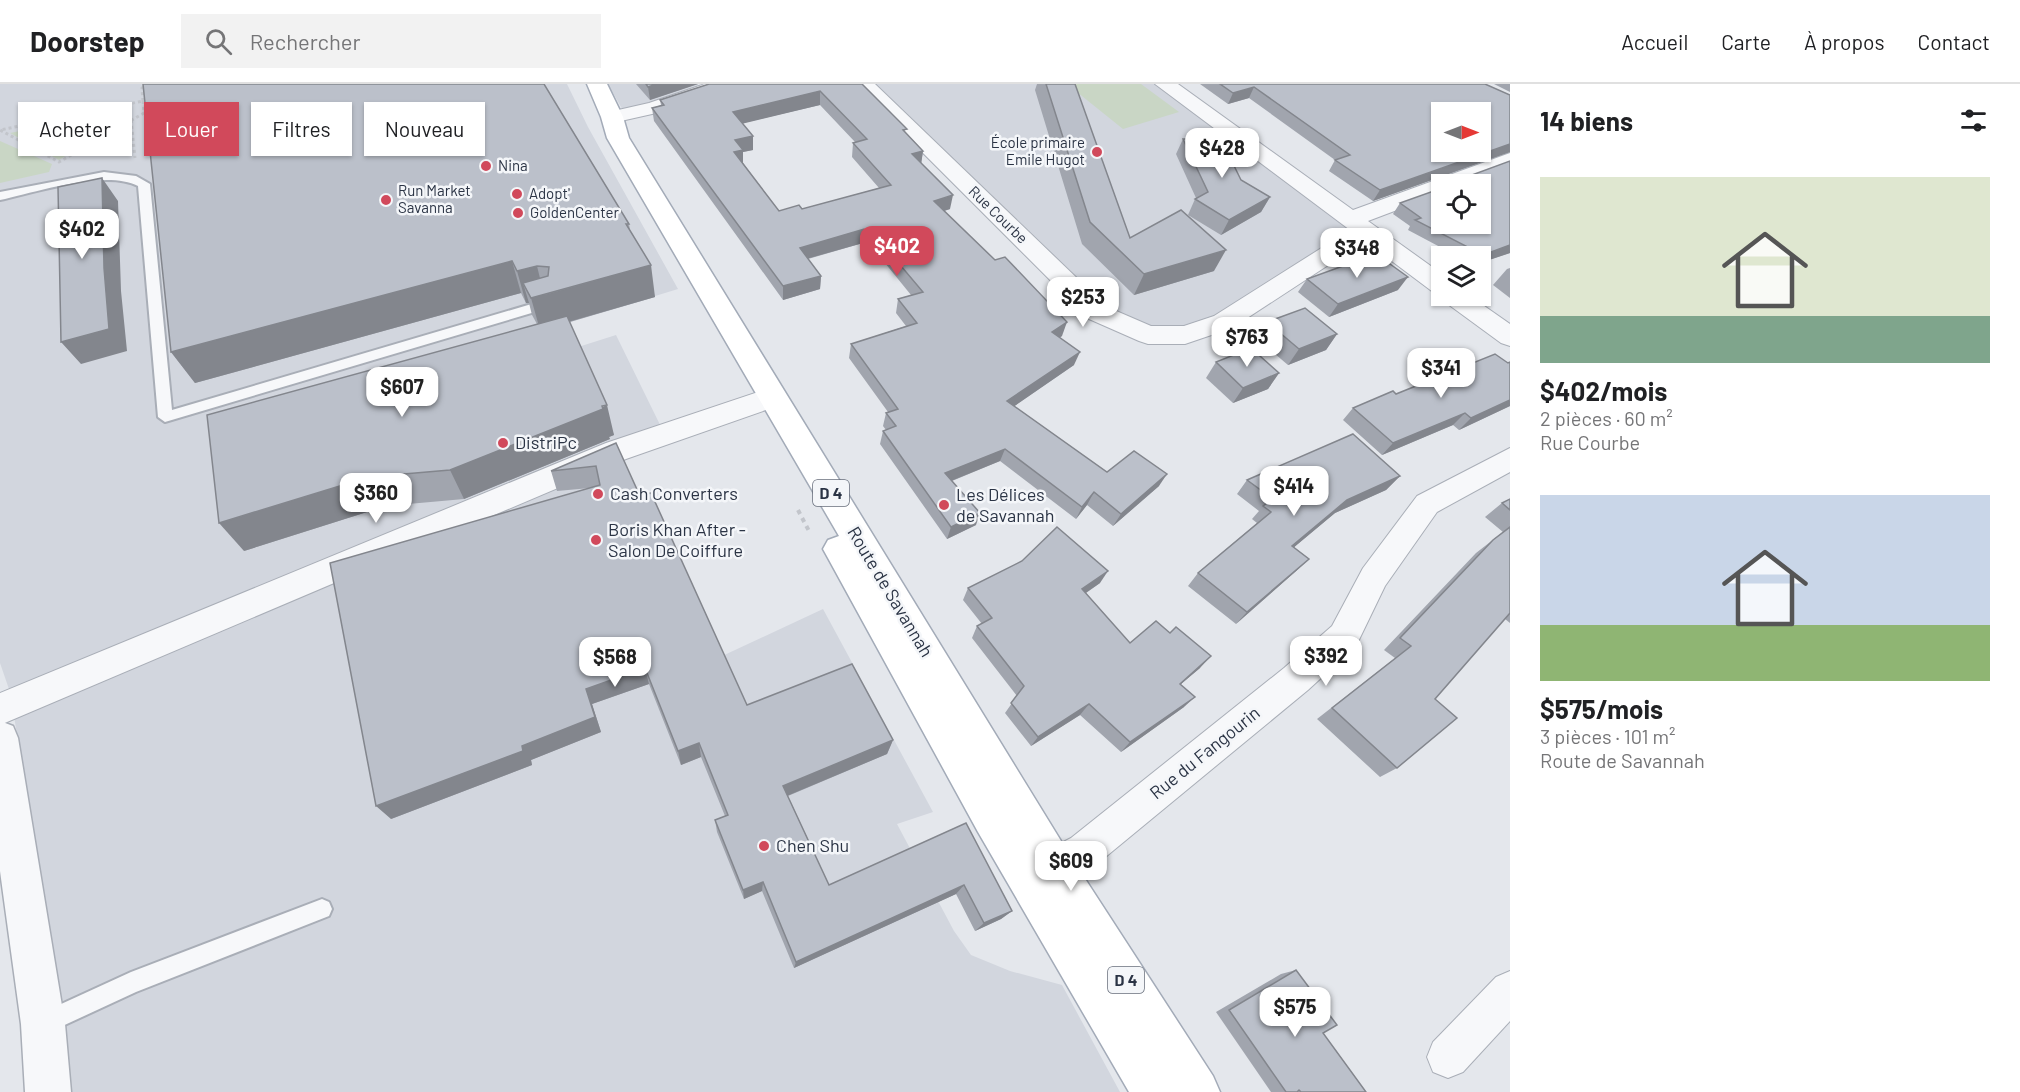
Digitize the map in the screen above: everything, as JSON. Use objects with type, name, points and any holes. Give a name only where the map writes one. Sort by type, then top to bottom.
[{"type":"main road","name":"Route de Savannah","points":[[578,84],[1043,874],[1155,1092]]},
{"type":"main road","name":"Route de Savannah","points":[[597,84],[612,117],[618,138],[764,400]]},
{"type":"main road","name":"Route de Savannah","points":[[1043,874],[1197,1092]]},
{"type":"street","points":[[612,117],[654,108],[724,84]]},
{"type":"street","name":"Rue Courbe","points":[[864,84],[1098,313],[1148,335],[1185,335],[1223,322],[1357,226],[1431,191]]},
{"type":"street","points":[[1165,84],[1431,278]]},
{"type":"street","name":"Rue Courbe","points":[[1471,174],[1510,159]]},
{"type":"street","points":[[1468,306],[1510,337]]},
{"type":"street","points":[[0,709],[616,451],[764,400]]},
{"type":"street","name":"Rue du Fangourin","points":[[1043,874],[1084,852],[1296,680],[1344,636],[1374,577],[1427,504],[1510,459]]},
{"type":"street","points":[[0,738],[43,1024],[48,1092]]},
{"type":"street","points":[[1448,1057],[1510,991]]},
{"type":"lane","points":[[0,196],[104,176],[132,178],[144,184],[165,417],[550,303]]},
{"type":"lane","points":[[43,1024],[131,983],[321,909]]},
{"type":"path","points":[[0,129],[58,162],[144,113],[142,88],[152,86]]},
{"type":"path","points":[[0,129],[143,101]]},
{"type":"shaded area","points":[[0,84],[567,84],[588,127],[678,289],[564,324],[575,348],[616,335],[665,435],[617,451],[720,657],[823,609],[933,812],[897,824],[954,931],[971,955],[1010,971],[1062,985],[1120,1092],[72,1092],[60,995],[10,692],[0,663]]},
{"type":"shaded area","points":[[608,84],[697,84],[703,89],[625,114]]},
{"type":"shaded area","name":"École primaire Emile Hugot","points":[[867,84],[1164,84],[1363,230],[1188,332],[1149,332],[1102,311]]},
{"type":"green space","points":[[1067,84],[1141,84],[1179,112],[1123,129]]},
{"type":"green space","points":[[18,131],[18,137],[10,133]]},
{"type":"green space","points":[[0,141],[18,149],[18,156],[34,156],[52,164],[49,172],[0,183]]},
{"type":"green space","points":[[52,156],[66,156],[59,160]]},
{"type":"building","name":"Run Market Savanna","points":[[143,84],[544,84],[629,224],[626,224],[651,265],[531,298],[523,283],[548,276],[549,267],[537,266],[517,271],[512,261],[171,352],[151,156],[239,156],[239,102],[145,102]]},
{"type":"building","points":[[709,84],[862,84],[907,129],[903,130],[923,151],[912,154],[953,195],[934,201],[995,260],[1005,257],[1067,322],[1052,332],[1080,352],[1007,401],[1107,472],[1134,451],[1167,474],[1121,514],[1094,492],[1082,507],[1005,449],[945,473],[980,513],[951,527],[883,431],[896,426],[886,413],[898,409],[851,344],[917,323],[898,299],[923,292],[874,234],[869,235],[864,229],[800,248],[821,276],[783,286],[652,108],[664,105],[660,100]],"holes":[[[820,91],[867,139],[853,143],[891,185],[802,209],[799,205],[779,211],[734,152],[743,150],[735,140],[753,136],[733,112]]]},
{"type":"building","points":[[1046,84],[1075,84],[1130,238],[1181,210],[1226,250],[1144,274],[1090,222]]},
{"type":"building","points":[[1220,84],[1485,84],[1510,95],[1510,144],[1491,151],[1491,102],[1431,102],[1431,162],[1459,162],[1380,190],[1335,160],[1350,155],[1254,87],[1233,93]]},
{"type":"building","points":[[1183,139],[1221,139],[1241,180],[1270,197],[1229,220],[1195,199],[1208,192]]},
{"type":"building","points":[[1510,161],[1510,245],[1491,252],[1491,246],[1466,246],[1442,234],[1491,234],[1491,174],[1475,174]]},
{"type":"building","points":[[102,178],[104,268],[109,329],[61,342],[58,187]]},
{"type":"building","points":[[1431,192],[1431,228],[1415,220],[1421,218],[1400,203]]},
{"type":"building","points":[[1376,254],[1408,277],[1338,304],[1307,279]]},
{"type":"building","points":[[1305,308],[1337,334],[1299,349],[1267,322]]},
{"type":"building","points":[[567,316],[607,405],[602,406],[603,409],[450,470],[369,477],[219,523],[207,415]]},
{"type":"building","points":[[1251,348],[1279,373],[1243,388],[1216,362]]},
{"type":"building","points":[[1495,354],[1508,363],[1510,362],[1510,400],[1471,418],[1465,413],[1393,443],[1353,408],[1393,391],[1396,394]]},
{"type":"building","points":[[1353,434],[1400,476],[1347,500],[1292,546],[1309,559],[1247,612],[1198,573],[1271,512],[1263,506],[1273,499],[1247,480]]},
{"type":"building","points":[[616,443],[640,496],[651,493],[747,705],[852,664],[893,740],[783,786],[829,885],[966,823],[1012,911],[984,923],[964,885],[796,962],[763,882],[743,890],[715,820],[728,815],[699,743],[678,751],[645,668],[586,689],[595,717],[522,746],[523,751],[376,806],[330,563],[600,485],[596,466],[551,471]]},
{"type":"building","points":[[1510,499],[1510,510],[1502,503]]},
{"type":"building","points":[[1057,527],[1108,571],[1082,589],[1130,643],[1156,621],[1170,633],[1176,627],[1211,656],[1180,684],[1195,697],[1130,742],[1089,704],[1038,737],[1011,703],[1024,686],[977,626],[992,618],[968,588],[1022,561]]},
{"type":"building","points":[[1510,527],[1510,613],[1435,699],[1457,718],[1397,768],[1332,708],[1411,646],[1400,638],[1493,540]]},
{"type":"building","points":[[1296,970],[1337,1025],[1323,1033],[1366,1092],[1301,1092],[1299,1090],[1286,1092],[1229,1010]]},
{"type":"place","name":"École primaire Emile Hugot","points":[[1097,152]]},
{"type":"place","name":"Nina","points":[[486,166]]},
{"type":"place","name":"Adopt'","points":[[517,194]]},
{"type":"place","name":"Run Market Savanna","points":[[386,200]]},
{"type":"place","name":"GoldenCenter","points":[[518,213]]},
{"type":"place","name":"DistriPc","points":[[503,443]]},
{"type":"place","name":"Cash Converters","points":[[598,494]]},
{"type":"place","name":"Les Délices de Savannah","points":[[944,505]]},
{"type":"place","name":"Boris Khan After - Salon De Coiffure","points":[[596,540]]},
{"type":"place","name":"Chen Shu","points":[[764,846]]}]
